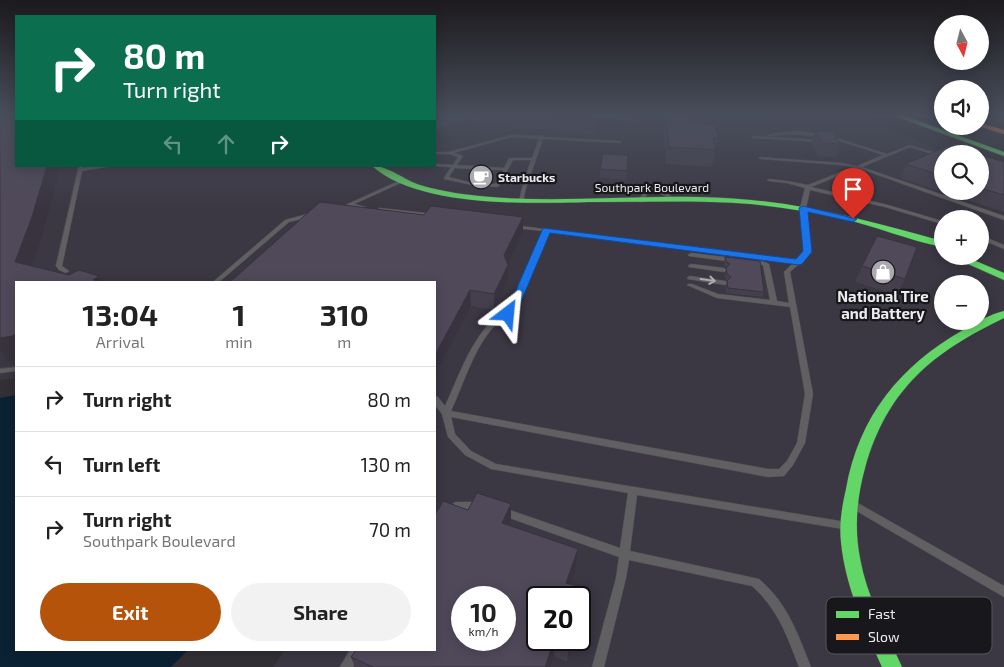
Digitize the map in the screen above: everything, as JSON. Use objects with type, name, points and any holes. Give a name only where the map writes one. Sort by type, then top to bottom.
[{"type":"main road","points":[[982,146],[1004,154]]},
{"type":"main road","name":"Southpark Boulevard","points":[[377,167],[403,181],[428,189],[469,198],[521,201],[677,200],[749,202],[803,208],[870,223],[934,243]]},
{"type":"main road","name":"Southpark Boulevard","points":[[930,242],[934,245]]},
{"type":"main road","points":[[989,262],[1004,269]]},
{"type":"main road","points":[[977,265],[1004,279]]},
{"type":"main road","points":[[863,597],[854,566],[849,526],[851,503],[861,449],[868,433],[893,392],[942,344],[1001,317]]},
{"type":"main road","points":[[886,654],[892,667]]},
{"type":"lane","points":[[448,153],[474,146]]},
{"type":"lane","points":[[521,201],[538,146]]},
{"type":"lane","points":[[857,146],[888,155]]},
{"type":"lane","points":[[808,188],[910,146]]},
{"type":"lane","points":[[910,146],[934,154]]},
{"type":"lane","points":[[436,152],[461,156],[452,166],[446,178],[472,184],[497,186],[511,159],[534,159]]},
{"type":"lane","points":[[761,158],[858,167],[1004,218]]},
{"type":"lane","points":[[436,165],[505,169]]},
{"type":"lane","points":[[66,271],[59,266],[81,168],[96,167]]},
{"type":"lane","points":[[769,180],[888,206],[934,220]]},
{"type":"lane","points":[[341,208],[403,181]]},
{"type":"lane","points":[[446,413],[768,474],[781,473],[790,463],[801,443],[809,394],[787,272],[808,252],[803,208],[808,188]]},
{"type":"lane","points":[[350,205],[368,209]]},
{"type":"lane","points":[[377,210],[437,216]]},
{"type":"lane","points":[[217,281],[287,221],[323,213]]},
{"type":"lane","points":[[510,225],[799,262]]},
{"type":"lane","points":[[446,413],[476,350],[490,328],[508,314],[515,304],[547,230]]},
{"type":"lane","points":[[989,241],[1004,247]]},
{"type":"lane","points":[[691,255],[766,264],[774,303]]},
{"type":"lane","points":[[691,266],[724,270]]},
{"type":"lane","points":[[759,274],[768,275]]},
{"type":"lane","points":[[725,283],[690,281],[718,296],[793,305]]},
{"type":"lane","points":[[761,288],[771,289]]},
{"type":"lane","points":[[0,371],[15,369]]},
{"type":"lane","points":[[436,400],[446,413],[451,435],[468,453],[494,467],[849,526]]},
{"type":"lane","points":[[598,667],[621,578],[633,490]]},
{"type":"lane","points":[[851,503],[1004,592]]},
{"type":"lane","points":[[436,517],[456,506],[491,507],[624,554],[755,582],[770,592],[783,613],[805,667]]},
{"type":"lane","points":[[346,667],[355,651]]},
{"type":"shaded area","points":[[0,146],[10,146],[15,167],[436,167],[436,146],[929,146],[934,148],[934,200],[989,200],[989,184],[1004,171],[1004,667],[273,667],[284,651],[436,651],[436,281],[15,281],[15,378],[0,380]]},
{"type":"water","points":[[15,395],[15,651],[187,651],[171,667],[0,667],[0,398]]},
{"type":"building","points":[[0,146],[15,146],[15,167],[47,167],[32,217],[15,262],[69,275],[79,270],[99,276],[93,280],[98,281],[15,281],[15,334],[0,338]]},
{"type":"building","points":[[715,146],[716,150],[669,147]]},
{"type":"building","points":[[934,152],[934,173],[906,164]]},
{"type":"building","points":[[603,154],[628,155],[627,171],[600,169]]},
{"type":"building","points":[[989,158],[1004,162],[1004,195],[989,191]]},
{"type":"building","points":[[320,202],[424,215],[431,206],[523,217],[504,255],[508,265],[494,294],[470,290],[436,353],[436,281],[231,281]]},
{"type":"building","points":[[877,236],[917,247],[905,279],[862,266]]},
{"type":"building","points":[[725,257],[760,261],[764,292],[728,288],[727,281],[731,277],[727,274],[726,268],[730,264],[726,261]]},
{"type":"building","points":[[477,493],[511,504],[502,523],[578,549],[566,583],[576,586],[526,586],[526,651],[550,651],[545,667],[373,667],[351,657],[355,651],[436,651],[436,513],[443,501],[468,510]]},
{"type":"traffic: fast","points":[[982,146],[1004,154]]},
{"type":"traffic: fast","points":[[377,167],[418,187],[465,197],[514,201],[680,199],[751,202],[841,216],[934,242]]},
{"type":"traffic: fast","points":[[976,265],[1004,277]]},
{"type":"traffic: fast","points":[[862,597],[855,574],[849,542],[849,526],[855,478],[875,421],[890,397],[908,376],[928,358],[976,327],[1004,314]]},
{"type":"traffic: fast","points":[[886,654],[892,667]]},
{"type":"place","name":"Starbucks","points":[[481,177]]},
{"type":"place","name":"National Tire and Battery","points":[[883,272]]},
{"type":"route","points":[[508,314],[515,304],[547,230],[799,262],[808,252],[803,208],[853,219]]}]
